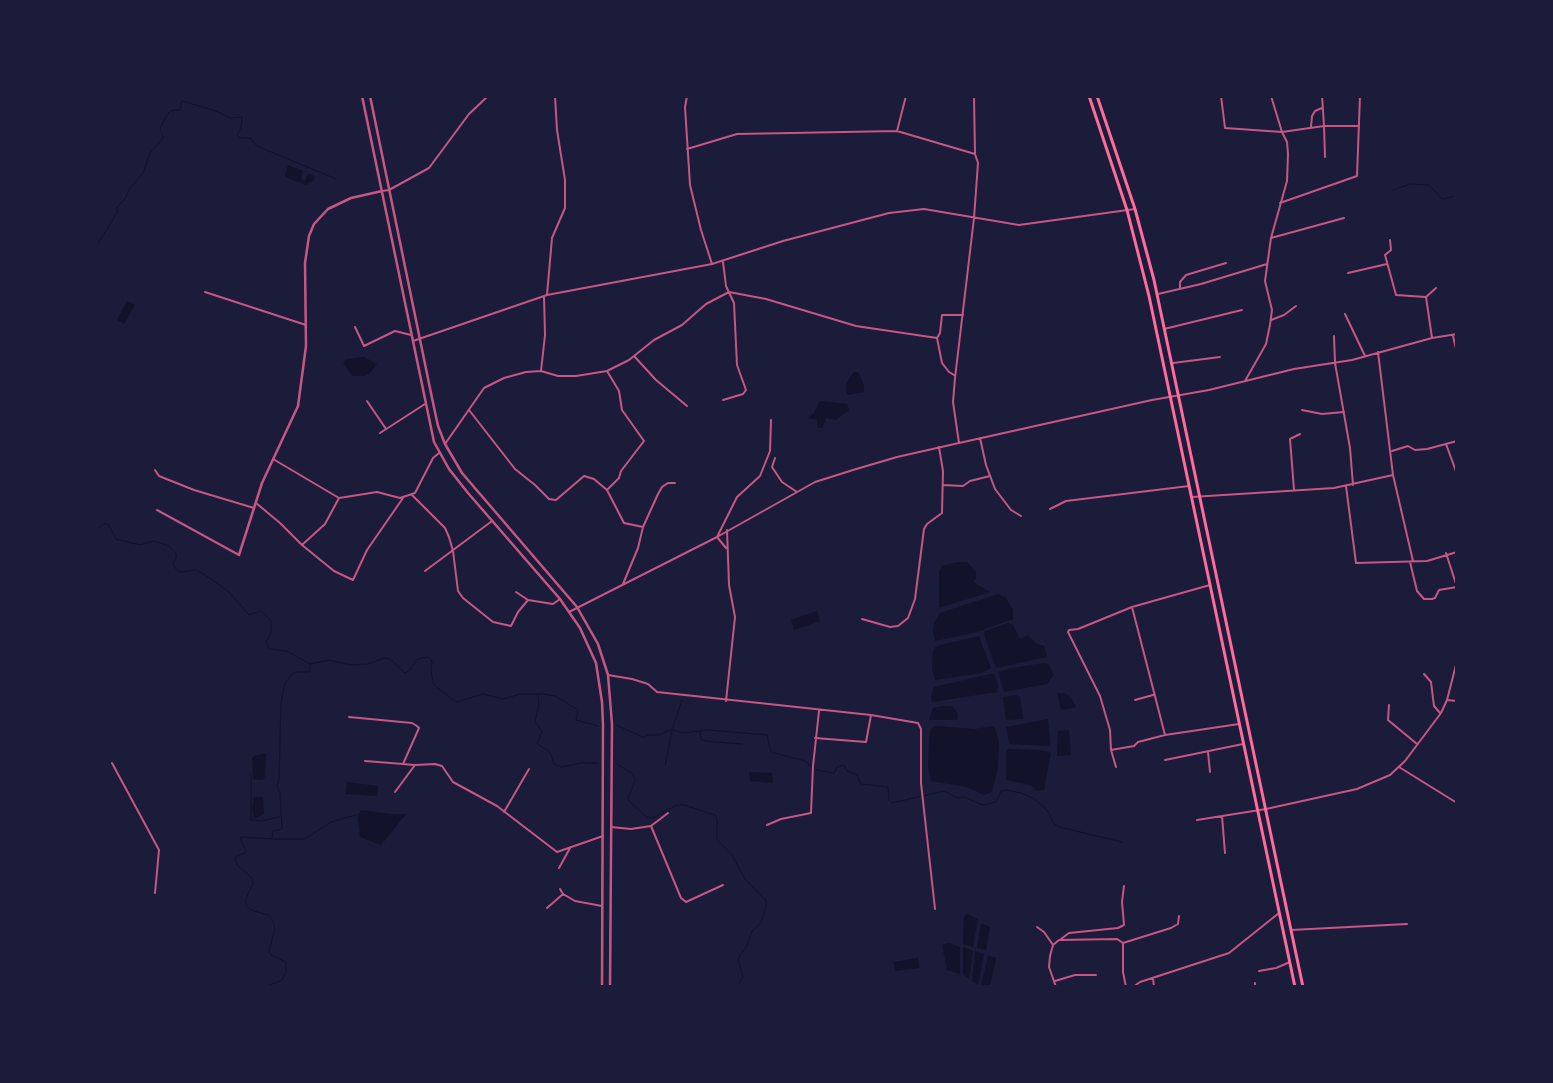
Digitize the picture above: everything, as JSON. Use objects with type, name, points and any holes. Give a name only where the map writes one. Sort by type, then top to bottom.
[{"type":"highway","points":[[1089,96],[1127,210],[1146,281],[1295,987]]},
{"type":"highway","points":[[1097,96],[1135,209],[1154,280],[1303,987]]},
{"type":"highway","points":[[1146,281],[1154,280]]},
{"type":"highway","points":[[1234,700],[1242,699]]},
{"type":"street","points":[[362,96],[434,442],[449,469],[560,599],[589,646],[599,678],[603,724],[604,798],[602,987]]},
{"type":"street","points":[[370,96],[438,426],[445,444],[456,464],[577,607],[598,644],[608,675],[612,724],[610,987]]},
{"type":"street","points":[[157,510],[239,555],[272,459],[298,406],[304,372],[306,248],[314,224],[321,215],[338,203],[351,198],[389,190],[429,168],[469,114],[488,96]]},
{"type":"street","points":[[541,371],[552,238],[565,208],[565,180],[557,130],[555,96]]},
{"type":"street","points":[[687,96],[687,148],[694,203],[712,264]]},
{"type":"street","points":[[897,131],[906,96]]},
{"type":"street","points":[[959,443],[954,402],[955,375],[974,218],[978,163],[975,154],[974,96]]},
{"type":"street","points":[[1221,96],[1224,128],[1282,132],[1324,126],[1359,126]]},
{"type":"street","points":[[1246,381],[1266,344],[1271,320],[1272,310],[1264,281],[1266,264],[1289,167],[1287,142],[1271,96]]},
{"type":"street","points":[[1322,96],[1325,157]]},
{"type":"street","points":[[1280,203],[1357,176],[1360,96]]},
{"type":"street","points":[[1311,128],[1312,116],[1315,111],[1322,108]]},
{"type":"street","points":[[687,148],[737,134],[897,131],[975,154]]},
{"type":"street","points":[[412,341],[546,296],[723,262],[783,241],[862,218],[889,213],[924,209],[1019,225],[1135,209]]},
{"type":"street","points":[[1271,238],[1344,218]]},
{"type":"street","points":[[1390,240],[1391,250],[1385,255],[1396,295],[1426,297],[1436,288]]},
{"type":"street","points":[[723,262],[726,286],[734,303],[737,366],[746,390],[743,394],[723,400]]},
{"type":"street","points":[[1180,288],[1180,282],[1186,275],[1226,263]]},
{"type":"street","points":[[1157,294],[1266,264]]},
{"type":"street","points":[[1348,273],[1387,264]]},
{"type":"street","points":[[205,292],[306,324]]},
{"type":"street","points":[[445,444],[484,388],[516,374],[541,371],[558,376],[576,376],[607,371],[629,360],[654,340],[682,325],[706,304],[729,292],[766,299],[856,326],[937,338]]},
{"type":"street","points":[[1426,297],[1432,338]]},
{"type":"street","points":[[1271,320],[1288,313],[1296,306]]},
{"type":"street","points":[[1164,329],[1242,310]]},
{"type":"street","points":[[1345,314],[1364,356]]},
{"type":"street","points":[[955,375],[949,372],[942,362],[937,338],[940,333],[942,315],[963,315]]},
{"type":"street","points":[[355,327],[364,346],[394,331],[411,335]]},
{"type":"street","points":[[569,612],[716,537],[816,482],[897,456],[1294,369],[1335,363],[1432,338],[1457,334]]},
{"type":"street","points":[[1452,335],[1457,353]]},
{"type":"street","points":[[1334,336],[1335,363],[1344,412],[1353,485]]},
{"type":"street","points":[[1378,352],[1392,451],[1393,475],[1417,591],[1424,599],[1435,598],[1439,590],[1457,587],[1446,554]]},
{"type":"street","points":[[633,356],[656,380],[687,406]]},
{"type":"street","points":[[1172,363],[1220,358]]},
{"type":"street","points":[[607,371],[619,391],[622,410],[644,441],[621,471],[619,478],[607,490]]},
{"type":"street","points":[[367,401],[386,429]]},
{"type":"street","points":[[380,433],[426,404]]},
{"type":"street","points":[[469,410],[515,469],[535,485],[549,500],[556,500],[584,476],[594,479],[607,490],[624,523],[643,527]]},
{"type":"street","points":[[1302,410],[1322,414],[1344,412]]},
{"type":"street","points":[[716,537],[736,497],[760,476],[770,451],[771,420]]},
{"type":"street","points":[[1294,490],[1290,438],[1300,434]]},
{"type":"street","points":[[980,438],[990,476],[996,489],[1011,510],[1021,516]]},
{"type":"street","points":[[1392,451],[1408,446],[1419,450],[1457,441]]},
{"type":"street","points":[[1446,444],[1457,474]]},
{"type":"street","points":[[862,619],[890,627],[898,626],[908,618],[915,599],[924,529],[929,522],[942,515],[943,485],[939,447]]},
{"type":"street","points":[[272,459],[339,498],[378,492],[392,498],[403,498],[412,495],[419,486],[433,458],[439,453]]},
{"type":"street","points":[[775,458],[772,468],[782,482],[797,492]]},
{"type":"street","points":[[449,469],[456,464]]},
{"type":"street","points":[[155,470],[159,476],[194,490],[254,508]]},
{"type":"street","points":[[1192,498],[1346,486],[1393,475]]},
{"type":"street","points":[[943,485],[962,486],[970,481],[990,476]]},
{"type":"street","points":[[623,584],[638,548],[643,527],[662,487],[668,483],[675,483]]},
{"type":"street","points":[[1050,509],[1066,501],[1189,486]]},
{"type":"street","points":[[1346,486],[1356,563],[1427,561],[1457,552]]},
{"type":"street","points":[[412,495],[444,528],[453,550],[459,595],[493,622],[511,626],[518,612],[528,600]]},
{"type":"street","points":[[302,545],[325,524],[339,498]]},
{"type":"street","points":[[256,503],[334,571],[353,580],[367,550],[403,498]]},
{"type":"street","points":[[425,571],[492,521]]},
{"type":"street","points":[[726,701],[735,617],[729,585],[726,548],[727,530]]},
{"type":"street","points":[[716,537],[726,548]]},
{"type":"street","points":[[1116,767],[1110,730],[1100,696],[1068,631],[1078,629],[1132,607],[1210,586]]},
{"type":"street","points":[[516,592],[528,600],[553,604],[560,599]]},
{"type":"street","points":[[1132,607],[1153,695],[1165,735]]},
{"type":"street","points":[[1197,820],[1266,809],[1357,789],[1382,779],[1400,768],[1441,713],[1447,700],[1457,661]]},
{"type":"street","points":[[1424,674],[1432,682],[1434,706],[1441,713]]},
{"type":"street","points":[[608,675],[648,684],[657,692],[914,721],[920,726],[922,793],[935,909]]},
{"type":"street","points":[[1135,700],[1153,695]]},
{"type":"street","points":[[1447,700],[1457,701]]},
{"type":"street","points":[[1389,705],[1388,720],[1417,744]]},
{"type":"street","points":[[767,825],[781,819],[811,814],[815,738],[819,711]]},
{"type":"street","points":[[815,738],[866,742],[871,715]]},
{"type":"street","points":[[349,716],[412,723],[417,726],[419,728],[403,764]]},
{"type":"street","points":[[1112,750],[1134,746],[1138,742],[1165,735],[1239,724]]},
{"type":"street","points":[[1165,760],[1244,744]]},
{"type":"street","points":[[1208,752],[1210,772]]},
{"type":"street","points":[[365,760],[442,766],[453,782],[493,803],[557,852],[603,836]]},
{"type":"street","points":[[112,763],[159,850],[154,893]]},
{"type":"street","points":[[394,792],[415,765]]},
{"type":"street","points":[[1400,768],[1457,803]]},
{"type":"street","points":[[504,812],[529,769]]},
{"type":"street","points":[[604,798],[611,799]]},
{"type":"street","points":[[611,827],[631,829],[651,826],[668,813]]},
{"type":"street","points":[[1222,816],[1225,853]]},
{"type":"street","points":[[651,826],[681,898],[686,902],[723,885]]},
{"type":"street","points":[[559,868],[571,846]]},
{"type":"street","points":[[1056,987],[1049,967],[1053,945],[1069,933],[1118,928],[1124,925],[1122,902],[1124,886]]},
{"type":"street","points":[[560,889],[562,894],[575,901],[602,906]]},
{"type":"street","points":[[547,908],[562,894]]},
{"type":"street","points":[[1133,987],[1153,978],[1229,953],[1279,913]]},
{"type":"street","points":[[1123,943],[1171,928],[1178,924],[1180,916]]},
{"type":"street","points":[[1291,930],[1407,924]]},
{"type":"street","points":[[1037,927],[1044,932],[1053,945]]},
{"type":"street","points":[[1059,940],[1117,939],[1123,943]]},
{"type":"street","points":[[1123,943],[1122,972],[1126,987]]},
{"type":"street","points":[[1259,971],[1276,968],[1290,962]]},
{"type":"street","points":[[1055,981],[1075,975],[1096,975]]},
{"type":"street","points":[[1153,978],[1154,987]]},
{"type":"street","points":[[1254,983],[1256,987]]},
{"type":"shaded area","points":[[288,165],[303,171],[301,179],[305,181],[308,174],[311,174],[315,177],[314,180],[306,185],[290,179],[285,176]]},
{"type":"shaded area","points":[[127,301],[135,305],[124,324],[117,320]]},
{"type":"shaded area","points":[[364,357],[377,364],[365,376],[353,376],[343,363],[347,359]]},
{"type":"shaded area","points":[[854,372],[858,372],[864,385],[864,392],[848,395],[846,393],[846,383]]},
{"type":"shaded area","points":[[820,401],[847,404],[849,410],[836,420],[826,418],[822,428],[818,428],[817,420],[808,418],[814,413]]},
{"type":"shaded area","points":[[967,562],[976,572],[976,579],[973,582],[990,592],[939,608],[939,572],[942,566]]},
{"type":"shaded area","points":[[998,594],[1005,597],[1013,610],[1013,619],[977,632],[935,641],[934,623],[940,613]]},
{"type":"shaded area","points":[[817,611],[820,621],[794,630],[791,620]]},
{"type":"shaded area","points":[[1008,623],[1013,625],[1020,639],[1028,635],[1037,644],[1044,646],[1047,657],[996,668],[984,634],[985,631]]},
{"type":"shaded area","points":[[979,636],[991,668],[981,673],[935,680],[932,669],[933,651],[937,646]]},
{"type":"shaded area","points":[[1044,663],[1048,664],[1054,675],[1047,684],[1004,692],[998,672]]},
{"type":"shaded area","points":[[994,674],[996,678],[997,692],[932,702],[931,697],[934,687]]},
{"type":"shaded area","points":[[1057,693],[1064,693],[1071,697],[1076,707],[1061,710]]},
{"type":"shaded area","points":[[1017,695],[1020,697],[1023,719],[1006,720],[1003,697]]},
{"type":"shaded area","points":[[952,706],[958,714],[957,720],[929,720],[933,708]]},
{"type":"shaded area","points":[[1048,719],[1050,744],[1047,746],[1009,744],[1006,727]]},
{"type":"shaded area","points":[[934,726],[975,729],[992,726],[995,728],[999,742],[998,768],[992,792],[984,795],[967,787],[931,781],[928,765],[929,743],[930,730]]},
{"type":"shaded area","points":[[1069,730],[1071,755],[1057,756],[1058,731]]},
{"type":"shaded area","points":[[1009,749],[1041,750],[1051,753],[1044,790],[1038,791],[1030,785],[1006,780],[1006,751]]},
{"type":"shaded area","points":[[266,753],[265,776],[263,780],[253,779],[252,759],[254,756]]},
{"type":"shaded area","points":[[749,772],[772,773],[773,783],[750,781]]},
{"type":"shaded area","points":[[347,782],[378,786],[377,796],[345,794]]},
{"type":"shaded area","points":[[254,797],[263,797],[264,814],[254,819],[252,808]]},
{"type":"shaded area","points":[[361,810],[406,814],[381,845],[360,837],[358,817]]},
{"type":"shaded area","points":[[968,914],[978,919],[973,947],[963,944],[964,916]]},
{"type":"shaded area","points":[[981,923],[990,927],[986,950],[977,948]]},
{"type":"shaded area","points":[[949,943],[960,947],[960,974],[947,970],[942,945]]},
{"type":"shaded area","points":[[963,947],[973,951],[969,979],[963,974]]},
{"type":"shaded area","points":[[975,951],[984,954],[978,985],[972,981]]},
{"type":"shaded area","points":[[988,955],[996,958],[990,987],[981,987]]},
{"type":"shaded area","points":[[918,958],[919,968],[896,971],[893,962]]},
{"type":"waterway","points":[[96,247],[117,213],[117,207],[143,173],[150,153],[163,137],[160,128],[166,117],[170,111],[180,110],[182,101],[216,111],[231,118],[242,117],[241,127],[237,135],[240,138],[250,138],[257,146],[336,179]]},
{"type":"waterway","points":[[1393,190],[1410,184],[1429,185],[1442,199],[1457,196]]},
{"type":"waterway","points":[[96,531],[103,524],[108,524],[116,539],[140,545],[154,541],[169,546],[176,553],[173,563],[175,568],[181,572],[196,570],[204,574],[229,592],[249,615],[260,611],[264,613],[271,621],[271,634],[266,642],[269,649],[287,651],[310,664],[330,660],[350,665],[368,664],[384,658],[390,659],[405,673],[411,669],[417,659],[428,657],[432,661],[431,672],[434,685],[456,702],[483,694],[503,699],[520,694],[555,696],[578,710],[576,720],[598,726]]},
{"type":"waterway","points":[[265,987],[282,980],[286,972],[286,962],[271,955],[269,951],[275,928],[272,919],[268,915],[251,910],[246,905],[246,899],[253,883],[252,878],[237,865],[235,857],[245,853],[246,850],[241,837],[272,839],[273,831],[282,829],[280,792],[277,786],[279,780],[281,703],[284,686],[291,675],[297,672],[310,672],[310,664]]},
{"type":"waterway","points":[[538,695],[539,705],[535,722],[542,731],[537,744],[550,752],[554,764],[561,767],[582,763],[597,763]]},
{"type":"waterway","points":[[665,766],[672,729],[682,700]]},
{"type":"waterway","points":[[616,725],[645,738],[647,735],[659,735],[672,729],[682,733],[708,730],[767,735],[771,752],[805,761],[812,767]]},
{"type":"waterway","points":[[700,732],[701,739],[705,741],[742,744]]},
{"type":"waterway","points":[[617,764],[633,774],[635,781],[628,798],[648,818],[655,817],[677,805],[684,805],[715,815],[717,819],[717,840],[732,855],[745,879],[766,901],[761,923],[752,931],[746,948],[738,959],[743,977],[737,987]]},
{"type":"waterway","points":[[816,770],[834,773],[837,767],[844,765],[847,771],[857,775],[861,784],[888,787],[889,800],[892,803],[944,791],[957,798],[964,797],[983,805],[996,802],[1001,791],[1021,793],[1033,798],[1043,806],[1049,813],[1053,823],[1059,827],[1122,842]]},
{"type":"waterway","points":[[251,775],[251,820],[262,821],[279,817]]},
{"type":"waterway","points":[[273,839],[305,839],[331,822],[359,814]]}]
